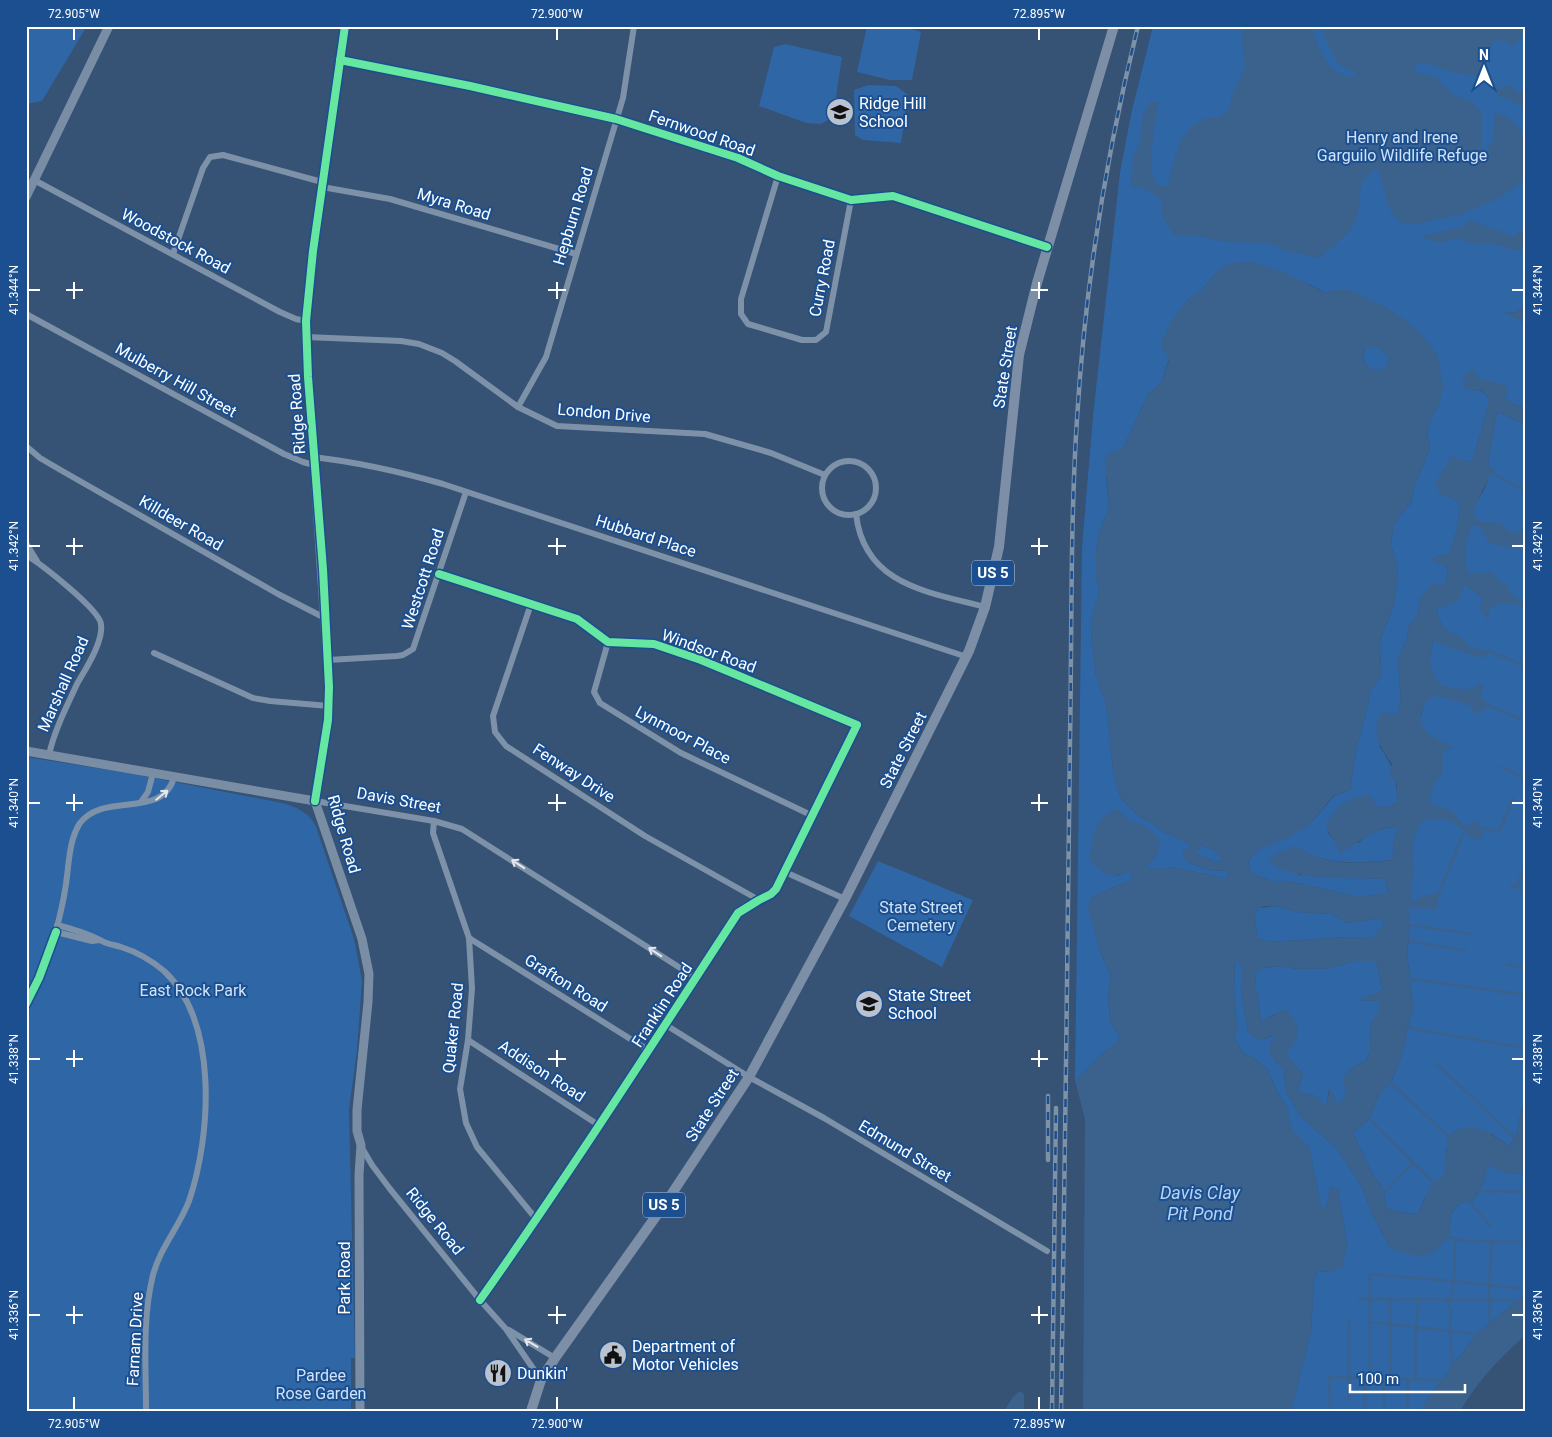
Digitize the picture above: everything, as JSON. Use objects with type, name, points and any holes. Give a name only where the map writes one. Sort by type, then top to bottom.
[{"type":"main road","points":[[26,197],[109,26]]},
{"type":"main road","name":"Ridge Road","points":[[345,26],[322,184],[310,281],[306,337],[328,660],[329,706],[315,801],[358,927],[368,968],[368,1002],[357,1110],[357,1131],[361,1146]]},
{"type":"main road","name":"State Street","points":[[531,1411],[541,1380],[555,1358],[670,1198],[749,1077],[845,899],[967,657],[984,607],[998,547],[1019,355],[1030,305],[1114,26]]},
{"type":"main road","name":"Davis Street","points":[[26,751],[315,801]]},
{"type":"main road","name":"Park Road","points":[[360,1411],[358,1175],[361,1146]]},
{"type":"street","name":"Hepburn Road","points":[[518,407],[546,357],[623,98],[634,26]]},
{"type":"street","name":"Fernwood Road","points":[[340,60],[470,86],[616,119],[738,158],[778,176],[851,200],[893,196],[1047,247]]},
{"type":"street","name":"Myra Road","points":[[173,254],[203,168],[210,157],[223,155],[322,184],[390,199],[576,254]]},
{"type":"street","name":"Curry Road","points":[[778,176],[741,300],[740,314],[748,324],[802,340],[816,340],[826,332],[851,200]]},
{"type":"street","name":"Woodstock Road","points":[[34,180],[280,312],[306,321]]},
{"type":"street","name":"Mulberry Hill Street","points":[[26,314],[284,454],[303,462],[314,461]]},
{"type":"street","name":"London Drive","points":[[306,337],[401,341],[431,348],[466,368],[488,387],[518,407],[557,426],[705,434],[771,453],[825,475]]},
{"type":"street","name":"Killdeer Road","points":[[26,446],[40,458],[64,472],[278,594],[325,618]]},
{"type":"street","name":"Hubbard Place","points":[[314,461],[353,463],[408,474],[967,657]]},
{"type":"street","points":[[855,462],[870,472],[874,479],[876,488],[870,504],[856,514],[841,514],[828,505],[822,491],[825,475],[838,464],[855,462]]},
{"type":"street","name":"Westcott Road","points":[[328,660],[397,656],[413,649],[466,492]]},
{"type":"street","points":[[856,514],[858,528],[869,554],[889,574],[904,584],[920,590],[984,607]]},
{"type":"street","name":"Marshall Road","points":[[26,543],[37,562]]},
{"type":"street","name":"Marshall Road","points":[[26,555],[72,591],[100,619],[102,628],[88,666],[61,722],[49,755]]},
{"type":"street","points":[[439,574],[577,619],[608,642]]},
{"type":"street","name":"Fenway Drive","points":[[532,604],[493,716],[495,732],[506,746],[645,836],[759,900]]},
{"type":"street","name":"Windsor Road","points":[[608,642],[654,644],[701,660],[857,725]]},
{"type":"street","name":"Lynmoor Place","points":[[608,642],[594,692],[600,703],[681,753],[813,816]]},
{"type":"street","points":[[154,653],[253,698],[329,706]]},
{"type":"street","name":"Franklin Road","points":[[480,1300],[537,1220],[600,1126],[738,914],[771,894],[785,872],[857,725]]},
{"type":"street","points":[[141,802],[148,792],[153,773]]},
{"type":"street","points":[[141,802],[149,802],[158,798],[171,786],[174,777]]},
{"type":"street","name":"Davis Street","points":[[315,801],[434,821],[462,829],[696,978]]},
{"type":"street","name":"Farnam Drive","points":[[141,802],[103,808],[88,815],[81,822],[73,840],[57,928],[88,933],[100,940],[136,952],[156,965],[171,978],[186,1001],[199,1032],[203,1055],[205,1118],[203,1139],[197,1171],[183,1214],[160,1253],[153,1273],[145,1351],[146,1411]]},
{"type":"street","name":"Quaker Road","points":[[434,821],[433,833],[469,938],[472,988],[468,1040],[460,1089],[466,1123],[477,1147],[537,1220]]},
{"type":"street","points":[[785,872],[845,899]]},
{"type":"street","name":"Grafton Road","points":[[469,938],[648,1050]]},
{"type":"street","name":"Edmund Street","points":[[666,1025],[749,1077],[824,1118],[1047,1251]]},
{"type":"street","name":"Addison Road","points":[[468,1040],[600,1126]]},
{"type":"street","name":"Ridge Road","points":[[361,1146],[377,1172],[480,1300],[506,1329],[541,1380]]},
{"type":"street","name":"Ridge Road","points":[[506,1329],[555,1358]]},
{"type":"green space","points":[[26,26],[87,26],[42,101],[26,104]]},
{"type":"green space","points":[[867,26],[902,26],[921,32],[912,80],[890,80],[857,72]]},
{"type":"green space","points":[[1153,26],[1526,26],[1526,301],[1524,307],[1517,312],[1505,313],[1522,321],[1526,316],[1526,408],[1508,401],[1492,385],[1480,379],[1472,391],[1480,390],[1488,397],[1488,406],[1473,460],[1466,462],[1440,493],[1461,503],[1456,533],[1450,553],[1432,559],[1448,568],[1446,583],[1420,598],[1418,615],[1409,626],[1406,641],[1398,659],[1401,701],[1397,716],[1379,746],[1393,772],[1397,802],[1387,808],[1375,805],[1327,832],[1336,842],[1358,843],[1377,831],[1399,827],[1394,841],[1392,860],[1372,862],[1332,861],[1310,854],[1295,846],[1298,875],[1385,879],[1388,893],[1354,896],[1287,881],[1272,881],[1252,874],[1248,862],[1256,851],[1309,825],[1334,796],[1350,790],[1357,746],[1371,689],[1381,676],[1380,640],[1394,605],[1398,569],[1391,545],[1393,527],[1411,503],[1414,487],[1430,448],[1427,435],[1431,417],[1438,407],[1334,290],[1326,293],[1311,285],[1216,273],[1200,292],[1187,300],[1162,381],[1148,395],[1124,446],[1106,476],[1109,508],[1099,533],[1096,553],[1096,575],[1099,591],[1091,623],[1092,645],[1096,676],[1106,703],[1113,771],[1121,799],[1141,818],[1192,846],[1186,861],[1210,870],[1225,870],[1228,874],[1227,879],[1173,867],[1159,870],[1149,868],[1147,865],[1143,826],[1129,821],[1117,809],[1116,876],[1130,871],[1132,875],[1131,880],[1090,899],[1089,907],[1099,948],[1111,977],[1108,992],[1110,1021],[1120,1037],[1119,1041],[1075,1081],[1082,547],[1093,416],[1120,172],[1132,110]]},
{"type":"green space","points":[[785,44],[842,57],[833,117],[821,124],[806,123],[759,106],[774,47]]},
{"type":"green space","points":[[868,85],[896,86],[908,95],[901,143],[863,140],[855,135],[854,90]]},
{"type":"green space","points":[[1365,347],[1378,347],[1389,358],[1386,369],[1372,371],[1363,360]]},
{"type":"green space","points":[[1497,412],[1526,424],[1526,1102],[1521,1114],[1518,1131],[1509,1146],[1492,1134],[1446,1149],[1444,1176],[1425,1198],[1418,1214],[1399,1212],[1387,1208],[1382,1187],[1372,1173],[1353,1133],[1369,1119],[1380,1093],[1391,1083],[1401,1058],[1413,1008],[1407,953],[1409,938],[1381,929],[1371,939],[1348,937],[1270,942],[1257,938],[1255,917],[1258,908],[1277,906],[1298,912],[1331,914],[1348,923],[1380,918],[1385,922],[1415,780],[1421,716],[1432,674],[1429,663],[1433,640],[1440,642],[1441,623],[1436,609],[1448,604],[1475,505],[1485,488],[1489,476],[1497,476],[1488,463]]},
{"type":"green space","name":"East Rock Park","points":[[26,757],[134,774],[282,803],[301,810],[315,824],[354,939],[362,981],[357,1050],[349,1110],[355,1358],[351,1358],[351,1411],[26,1411]]},
{"type":"green space","points":[[1201,845],[1214,850],[1223,861],[1215,862],[1197,854],[1197,850]]},
{"type":"green space","name":"State Street Cemetery","points":[[878,861],[973,900],[942,967],[849,916]]},
{"type":"green space","points":[[1235,959],[1241,963],[1241,990],[1248,1032],[1265,1039],[1275,1035],[1270,1045],[1275,1061],[1284,1069],[1286,1091],[1301,1117],[1337,1148],[1362,1187],[1372,1214],[1391,1249],[1449,1237],[1451,1214],[1459,1203],[1473,1201],[1483,1183],[1488,1164],[1502,1171],[1512,1173],[1526,1170],[1526,1294],[1476,1334],[1433,1391],[1421,1411],[1291,1411],[1311,1331],[1314,1279],[1318,1271],[1329,1272],[1347,1244],[1338,1189],[1331,1187],[1326,1207],[1321,1207],[1309,1147],[1292,1131],[1286,1106],[1276,1090],[1268,1070],[1255,1059],[1243,1053],[1234,1038],[1237,1030],[1234,991]]},
{"type":"green space","points":[[1353,961],[1376,961],[1383,990],[1359,1000],[1380,1001],[1381,1008],[1371,1024],[1370,1050],[1366,1061],[1350,1069],[1346,1096],[1338,1105],[1329,1089],[1326,1108],[1315,1096],[1297,1090],[1303,1075],[1286,1054],[1275,1014],[1261,1022],[1255,973],[1262,968],[1280,966],[1298,969],[1331,968]]},
{"type":"water","name":"Henry and Irene Garguilo Wildlife Refuge","points":[[1244,26],[1312,26],[1319,46],[1330,66],[1341,74],[1357,77],[1355,72],[1338,64],[1324,36],[1322,26],[1526,26],[1514,46],[1505,41],[1493,41],[1484,71],[1476,76],[1447,71],[1437,66],[1422,63],[1415,65],[1414,72],[1437,77],[1445,88],[1456,96],[1472,102],[1481,112],[1481,149],[1487,151],[1493,140],[1495,112],[1515,123],[1521,131],[1526,149],[1526,181],[1522,181],[1501,197],[1459,215],[1413,224],[1400,222],[1389,208],[1378,168],[1369,174],[1361,186],[1355,222],[1339,241],[1320,258],[1285,251],[1271,243],[1224,242],[1206,237],[1174,235],[1162,215],[1162,200],[1146,189],[1131,186],[1133,156],[1140,142],[1143,114],[1151,101],[1159,103],[1153,134],[1151,171],[1157,186],[1168,186],[1178,148],[1188,131],[1204,119],[1218,117],[1229,110],[1232,95],[1245,68],[1242,39]]},
{"type":"water","points":[[1526,85],[1526,109],[1513,101],[1498,96],[1497,88],[1511,86],[1518,93],[1525,91]]},
{"type":"water","points":[[1471,220],[1511,237],[1521,231],[1526,234],[1526,254],[1524,250],[1513,250],[1483,243],[1474,245],[1459,238],[1440,242],[1419,237],[1462,227]]},
{"type":"water","name":"Davis Clay Pit Pond","points":[[1251,262],[1283,272],[1326,293],[1334,290],[1349,290],[1388,308],[1419,331],[1438,356],[1443,388],[1438,407],[1431,417],[1427,435],[1430,448],[1414,487],[1411,503],[1393,527],[1391,545],[1398,569],[1394,605],[1380,640],[1381,676],[1371,689],[1357,746],[1350,790],[1333,796],[1309,825],[1289,837],[1256,851],[1248,862],[1252,874],[1272,881],[1287,881],[1354,896],[1368,896],[1388,892],[1385,879],[1309,876],[1281,869],[1269,862],[1274,855],[1295,846],[1310,854],[1331,861],[1362,863],[1392,860],[1398,827],[1389,827],[1375,832],[1340,853],[1328,831],[1326,823],[1340,806],[1355,798],[1371,795],[1375,805],[1387,808],[1397,802],[1397,784],[1389,775],[1392,764],[1378,740],[1378,720],[1381,712],[1397,715],[1401,701],[1398,659],[1406,641],[1409,626],[1418,615],[1420,598],[1433,583],[1446,583],[1448,568],[1431,559],[1450,553],[1456,533],[1461,503],[1440,493],[1435,483],[1452,456],[1466,462],[1473,460],[1488,406],[1488,397],[1481,390],[1472,391],[1463,386],[1464,375],[1472,369],[1480,379],[1505,385],[1508,393],[1505,399],[1526,408],[1526,424],[1497,412],[1488,463],[1498,476],[1489,476],[1473,515],[1480,522],[1501,523],[1508,531],[1518,532],[1526,530],[1526,550],[1489,543],[1482,529],[1473,524],[1468,536],[1465,555],[1468,574],[1492,572],[1499,581],[1508,586],[1511,594],[1526,604],[1526,607],[1508,603],[1499,604],[1489,608],[1488,620],[1479,607],[1484,599],[1464,584],[1461,596],[1456,602],[1436,609],[1441,623],[1450,633],[1459,635],[1471,648],[1488,651],[1484,658],[1451,648],[1433,640],[1430,663],[1436,679],[1440,685],[1461,689],[1469,689],[1484,684],[1481,697],[1490,706],[1482,711],[1473,713],[1472,706],[1435,695],[1426,701],[1421,714],[1424,728],[1427,732],[1454,747],[1443,751],[1443,772],[1431,790],[1430,804],[1452,811],[1465,827],[1477,821],[1484,835],[1475,840],[1454,824],[1441,819],[1427,820],[1417,830],[1413,847],[1411,891],[1413,902],[1423,896],[1439,893],[1437,909],[1409,908],[1410,925],[1407,953],[1413,1008],[1401,1058],[1391,1083],[1380,1093],[1369,1119],[1353,1133],[1372,1173],[1382,1187],[1387,1208],[1399,1212],[1418,1214],[1433,1182],[1444,1176],[1448,1136],[1457,1130],[1473,1127],[1487,1132],[1509,1146],[1518,1131],[1521,1114],[1526,1102],[1526,1170],[1511,1173],[1488,1165],[1483,1183],[1473,1201],[1459,1203],[1451,1214],[1450,1237],[1435,1251],[1429,1254],[1417,1255],[1391,1249],[1372,1214],[1362,1187],[1337,1148],[1301,1117],[1286,1091],[1284,1069],[1274,1059],[1269,1050],[1275,1035],[1258,1041],[1248,1032],[1241,990],[1241,964],[1235,960],[1234,991],[1237,1030],[1234,1038],[1243,1053],[1255,1059],[1268,1070],[1276,1090],[1286,1106],[1292,1130],[1309,1147],[1321,1207],[1326,1207],[1331,1187],[1338,1189],[1347,1244],[1343,1267],[1329,1272],[1318,1271],[1314,1279],[1311,1331],[1291,1411],[1083,1411],[1085,1119],[1075,1081],[1120,1037],[1110,1021],[1108,992],[1111,977],[1099,948],[1088,907],[1090,899],[1131,880],[1132,875],[1130,871],[1112,875],[1099,869],[1090,859],[1093,837],[1097,826],[1103,818],[1117,809],[1129,821],[1143,825],[1159,838],[1158,854],[1147,865],[1149,868],[1159,870],[1173,867],[1227,879],[1228,874],[1225,870],[1210,870],[1186,861],[1182,851],[1191,846],[1141,818],[1121,799],[1113,771],[1106,703],[1096,676],[1092,645],[1091,623],[1099,591],[1096,575],[1096,553],[1099,533],[1109,508],[1105,456],[1124,446],[1148,395],[1162,381],[1169,360],[1161,345],[1170,323],[1187,300],[1200,292],[1216,273],[1229,263]],"holes":[[[1365,347],[1378,347],[1389,358],[1386,369],[1372,370],[1363,360]],[[1201,845],[1214,850],[1222,861],[1215,862],[1197,854],[1197,850]],[[1277,906],[1298,912],[1331,914],[1348,923],[1380,918],[1385,922],[1371,939],[1348,937],[1270,942],[1257,937],[1255,917],[1258,908]],[[1353,961],[1376,961],[1383,990],[1358,1000],[1379,1001],[1380,1008],[1371,1024],[1370,1050],[1366,1061],[1350,1069],[1343,1078],[1346,1096],[1338,1104],[1330,1088],[1326,1107],[1315,1096],[1297,1090],[1303,1075],[1286,1054],[1295,1042],[1298,1031],[1297,1026],[1285,1009],[1261,1022],[1255,973],[1262,968],[1280,966],[1298,969],[1331,968]]]},
{"type":"water","points":[[1526,301],[1526,316],[1522,321],[1504,313],[1517,312],[1524,307]]},
{"type":"water","points":[[1526,1294],[1526,1335],[1490,1370],[1460,1411],[1421,1411],[1433,1391],[1476,1334]]},
{"type":"water","points":[[1020,1391],[1024,1394],[1024,1411],[1004,1411],[1013,1397]]},
{"type":"waterway","points":[[1498,476],[1526,491]]},
{"type":"waterway","points":[[1488,651],[1526,666]]},
{"type":"waterway","points":[[1490,706],[1526,721]]},
{"type":"waterway","points":[[1501,767],[1526,778]]},
{"type":"waterway","points":[[1481,828],[1499,832],[1513,798]]},
{"type":"waterway","points":[[1439,893],[1463,834]]},
{"type":"waterway","points":[[1516,887],[1526,866]]},
{"type":"waterway","points":[[1510,886],[1526,889]]},
{"type":"waterway","points":[[1410,925],[1471,934]]},
{"type":"waterway","points":[[1409,941],[1466,951]]},
{"type":"waterway","points":[[1508,965],[1526,968]]},
{"type":"waterway","points":[[1410,979],[1526,995]]},
{"type":"waterway","points":[[1408,1028],[1526,1048]]},
{"type":"waterway","points":[[1437,1064],[1517,1140]]},
{"type":"waterway","points":[[1391,1083],[1448,1136]]},
{"type":"waterway","points":[[1369,1119],[1433,1182]]},
{"type":"waterway","points":[[1384,1193],[1413,1163]]},
{"type":"waterway","points":[[1479,1191],[1526,1192]]},
{"type":"waterway","points":[[1470,1202],[1490,1225]]},
{"type":"waterway","points":[[1450,1237],[1464,1241],[1526,1242]]},
{"type":"waterway","points":[[1452,1365],[1451,1308],[1447,1303],[1454,1281],[1455,1239]]},
{"type":"waterway","points":[[1490,1323],[1489,1285],[1492,1242]]},
{"type":"waterway","points":[[1370,1379],[1370,1274],[1526,1289]]},
{"type":"waterway","points":[[1359,1299],[1508,1300],[1514,1302]]},
{"type":"waterway","points":[[1390,1299],[1390,1379]]},
{"type":"waterway","points":[[1415,1380],[1416,1327],[1419,1299]]},
{"type":"waterway","points":[[1349,1322],[1349,1400]]},
{"type":"waterway","points":[[1370,1322],[1476,1334]]},
{"type":"waterway","points":[[1330,1411],[1329,1377],[1442,1380]]},
{"type":"waterway","points":[[1365,1378],[1365,1411]]},
{"type":"waterway","points":[[1383,1379],[1385,1411]]},
{"type":"waterway","points":[[1407,1411],[1408,1380]]},
{"type":"railway","points":[[1061,1411],[1072,539],[1077,419],[1085,320],[1098,221],[1116,123],[1138,26]]},
{"type":"railway","points":[[1048,1096],[1048,1160]]},
{"type":"railway","points":[[1052,1411],[1056,1108]]},
{"type":"cycle path","points":[[315,801],[328,720],[329,687],[323,569],[308,377],[306,321],[313,251],[345,26]]},
{"type":"cycle path","points":[[340,60],[470,86],[616,119],[738,158],[778,176],[851,200],[893,196],[1047,247]]},
{"type":"cycle path","points":[[439,574],[577,619],[608,642],[654,644],[701,660],[857,725],[776,889],[771,894],[738,913],[579,1156],[480,1300]]},
{"type":"cycle path","points":[[26,1004],[39,978],[56,932]]},
{"type":"place","name":"Ridge Hill School","points":[[840,112]]},
{"type":"place","name":"State Street School","points":[[869,1004]]},
{"type":"place","name":"Department of Motor Vehicles","points":[[613,1355]]},
{"type":"place","name":"Dunkin'","points":[[498,1373]]},
{"type":"park label","name":"Pardee Rose Garden","points":[[321,1384]]}]
